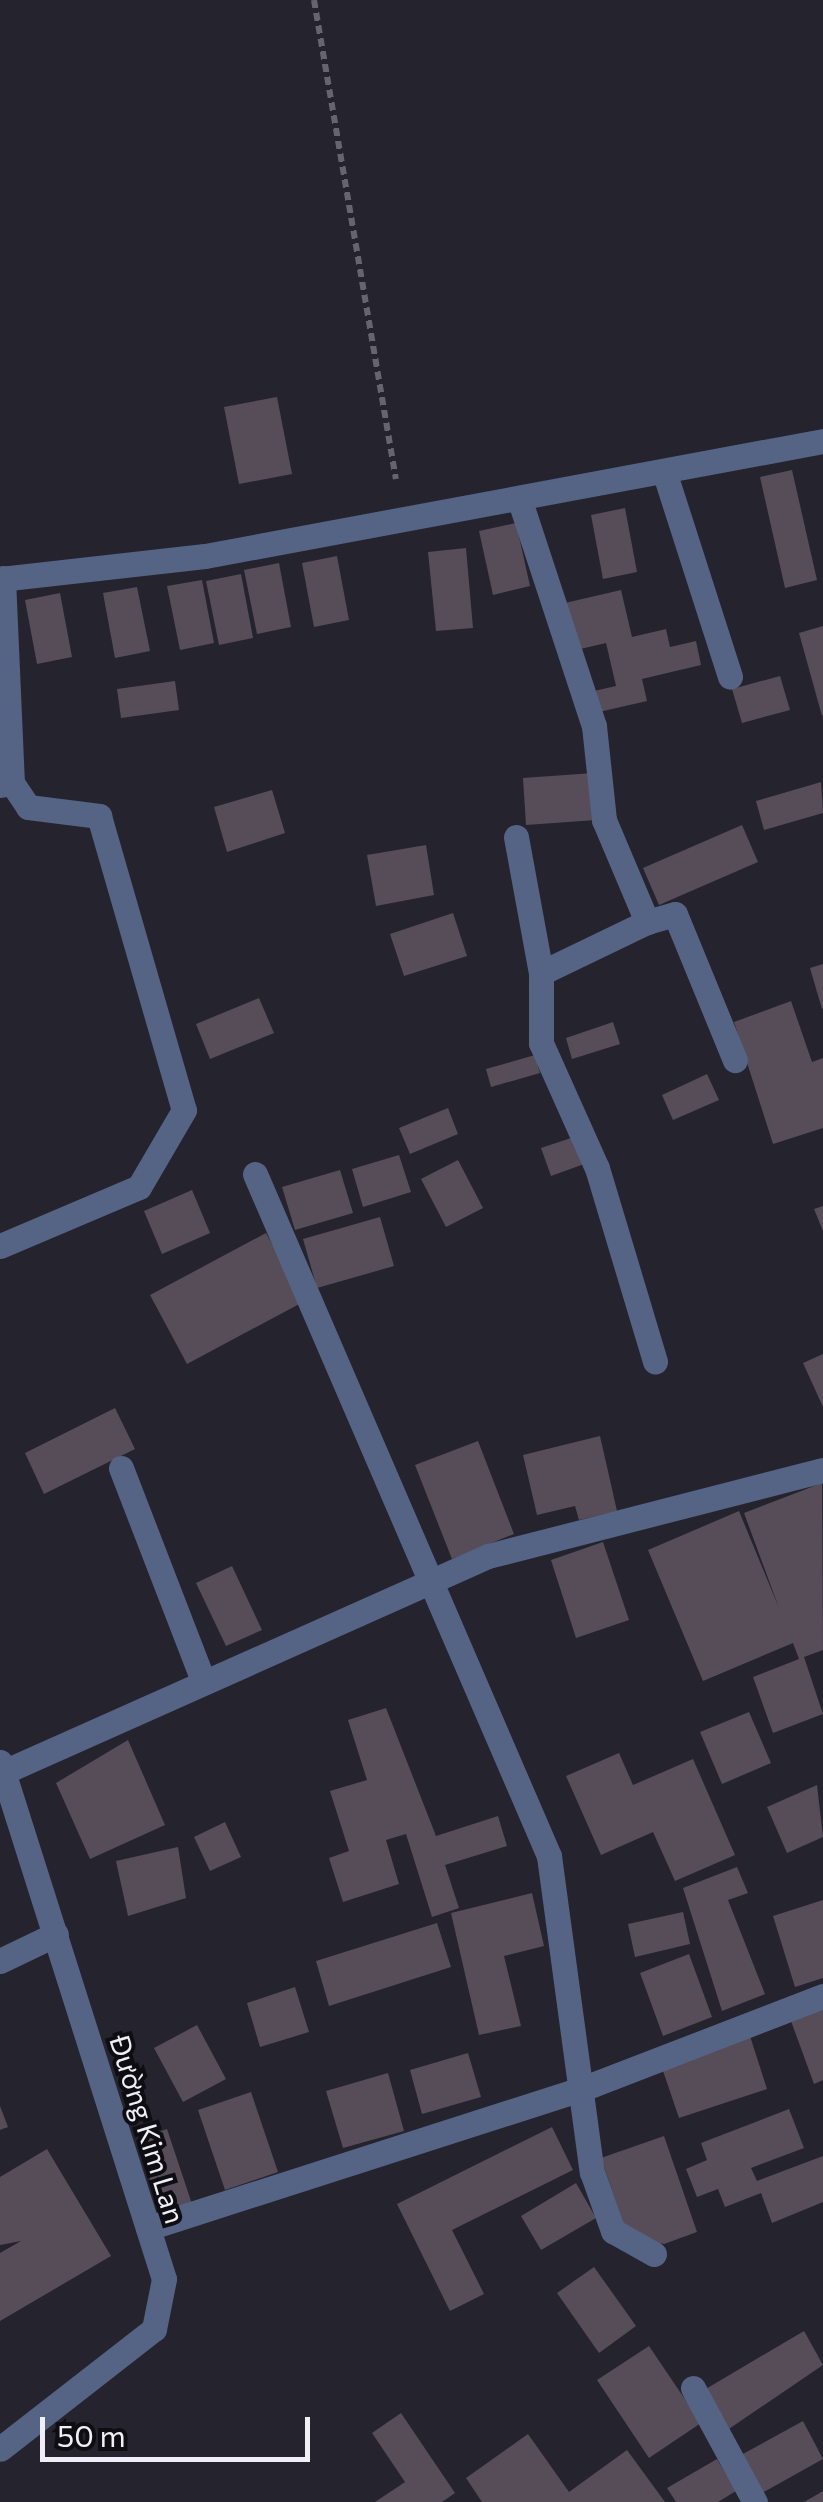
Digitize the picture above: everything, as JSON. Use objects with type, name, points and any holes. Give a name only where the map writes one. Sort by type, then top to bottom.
[{"type":"street","points":[[0,1246],[139,1187],[184,1110],[99,816],[28,807],[6,784],[2,578],[205,556],[823,442]]},
{"type":"street","points":[[664,471],[730,677]]},
{"type":"street","points":[[519,498],[594,726],[604,820],[647,922]]},
{"type":"street","points":[[516,837],[540,973],[541,1042],[597,1168],[654,1361]]},
{"type":"street","points":[[540,973],[647,922],[675,914],[735,1060]]},
{"type":"street","points":[[256,1174],[434,1580],[549,1856],[587,2086],[602,2206],[630,2248],[654,2254]]},
{"type":"street","points":[[121,1468],[203,1680]]},
{"type":"street","points":[[3,1767],[488,1556],[823,1470]]},
{"type":"street","name":"Đường Kim Lan","points":[[0,2449],[154,2329],[164,2278],[3,1767]]},
{"type":"street","points":[[0,1961],[56,1934]]},
{"type":"street","points":[[148,2228],[587,2086],[823,1996]]},
{"type":"street","points":[[693,2388],[755,2502]]},
{"type":"path","points":[[314,0],[396,479]]},
{"type":"building","points":[[277,397],[292,474],[239,484],[224,407]]},
{"type":"building","points":[[792,470],[817,580],[785,588],[760,477]]},
{"type":"building","points":[[625,508],[637,572],[603,579],[591,515]]},
{"type":"building","points":[[516,523],[530,586],[493,595],[479,531]]},
{"type":"building","points":[[466,548],[473,628],[436,631],[428,552]]},
{"type":"building","points":[[337,556],[349,620],[314,627],[302,563]]},
{"type":"building","points":[[279,563],[291,627],[257,634],[244,570]]},
{"type":"building","points":[[241,574],[253,638],[219,645],[206,581]]},
{"type":"building","points":[[202,580],[214,643],[180,650],[167,586]]},
{"type":"building","points":[[137,587],[150,651],[115,658],[103,593]]},
{"type":"building","points":[[621,590],[632,637],[666,629],[670,647],[696,641],[701,665],[642,679],[647,701],[599,712],[594,691],[616,686],[606,643],[576,650],[565,603]]},
{"type":"building","points":[[60,593],[72,657],[37,664],[25,600]]},
{"type":"building","points":[[823,626],[823,715],[822,716],[799,633]]},
{"type":"building","points":[[780,676],[790,710],[742,723],[732,689]]},
{"type":"building","points":[[175,681],[179,710],[121,718],[117,689]]},
{"type":"building","points":[[593,773],[596,820],[526,825],[523,778]]},
{"type":"building","points":[[821,782],[823,813],[764,830],[756,801]]},
{"type":"building","points":[[272,790],[285,833],[227,852],[214,807]]},
{"type":"building","points":[[742,825],[758,862],[659,905],[643,868]]},
{"type":"building","points":[[426,845],[434,895],[376,906],[367,855]]},
{"type":"building","points":[[453,913],[467,956],[404,976],[390,934]]},
{"type":"building","points":[[823,964],[823,1008],[822,1009],[810,968]]},
{"type":"building","points":[[259,998],[274,1033],[210,1059],[196,1024]]},
{"type":"building","points":[[791,1001],[812,1062],[823,1058],[823,1128],[773,1144],[734,1022]]},
{"type":"building","points":[[613,1022],[620,1044],[572,1059],[566,1038]]},
{"type":"building","points":[[535,1055],[540,1073],[491,1087],[486,1069]]},
{"type":"building","points":[[707,1074],[719,1100],[673,1120],[662,1095]]},
{"type":"building","points":[[448,1108],[458,1134],[410,1154],[399,1128]]},
{"type":"building","points":[[577,1136],[587,1163],[551,1176],[541,1148]]},
{"type":"building","points":[[399,1155],[411,1192],[363,1207],[352,1169]]},
{"type":"building","points":[[458,1160],[483,1208],[446,1227],[421,1179]]},
{"type":"building","points":[[340,1170],[353,1213],[295,1230],[282,1187]]},
{"type":"building","points":[[192,1190],[210,1233],[162,1254],[144,1211]]},
{"type":"building","points":[[823,1206],[823,1231],[814,1209]]},
{"type":"building","points":[[380,1217],[394,1266],[317,1288],[303,1239]]},
{"type":"building","points":[[266,1233],[303,1302],[187,1364],[150,1295]]},
{"type":"building","points":[[823,1354],[823,1407],[803,1363]]},
{"type":"building","points":[[115,1408],[135,1449],[44,1494],[25,1453]]},
{"type":"building","points":[[600,1436],[617,1511],[579,1520],[575,1506],[537,1515],[523,1455]]},
{"type":"building","points":[[478,1441],[514,1534],[452,1559],[415,1465]]},
{"type":"building","points":[[822,1483],[823,1650],[804,1657],[823,1714],[773,1733],[753,1677],[799,1659],[793,1643],[703,1681],[648,1550],[739,1511],[779,1608],[744,1513]]},
{"type":"building","points":[[603,1542],[629,1620],[576,1638],[551,1560]]},
{"type":"building","points":[[232,1566],[262,1630],[226,1646],[196,1583]]},
{"type":"building","points":[[386,1708],[436,1836],[498,1816],[507,1846],[445,1865],[459,1908],[432,1917],[406,1834],[386,1840],[399,1884],[343,1902],[329,1858],[349,1851],[330,1791],[367,1780],[348,1720]]},
{"type":"building","points":[[749,1712],[771,1763],[722,1784],[700,1732]]},
{"type":"building","points":[[128,1740],[165,1825],[90,1859],[56,1783]]},
{"type":"building","points":[[619,1753],[633,1785],[693,1759],[735,1855],[675,1881],[653,1832],[601,1855],[566,1776]]},
{"type":"building","points":[[817,1785],[823,1837],[787,1853],[767,1807]]},
{"type":"building","points":[[225,1822],[241,1857],[210,1871],[194,1837]]},
{"type":"building","points":[[178,1847],[186,1898],[128,1916],[116,1861]]},
{"type":"building","points":[[737,1867],[748,1893],[728,1900],[765,1994],[722,2011],[683,1888]]},
{"type":"building","points":[[532,1893],[544,1946],[504,1956],[521,2026],[479,2035],[451,1913]]},
{"type":"building","points":[[823,1900],[823,1978],[795,1987],[773,1916]]},
{"type":"building","points":[[683,1912],[690,1944],[635,1957],[628,1924]]},
{"type":"building","points":[[437,1923],[451,1967],[329,2006],[316,1961]]},
{"type":"building","points":[[689,1954],[712,2017],[663,2036],[640,1973]]},
{"type":"building","points":[[295,1987],[309,2032],[260,2047],[247,2003]]},
{"type":"building","points":[[823,2009],[823,2080],[814,2084],[791,2021]]},
{"type":"building","points":[[197,2025],[226,2079],[183,2102],[154,2048]]},
{"type":"building","points":[[750,2036],[767,2089],[679,2118],[661,2065]]},
{"type":"building","points":[[468,2053],[481,2097],[422,2114],[410,2070]]},
{"type":"building","points":[[388,2073],[404,2131],[343,2148],[326,2091]]},
{"type":"building","points":[[251,2092],[278,2172],[225,2190],[198,2110]]},
{"type":"building","points":[[0,2106],[8,2127],[0,2130]]},
{"type":"building","points":[[789,2109],[804,2148],[751,2168],[757,2181],[823,2156],[823,2202],[772,2223],[761,2193],[725,2207],[718,2189],[697,2197],[686,2169],[707,2160],[701,2143]]},
{"type":"building","points":[[552,2127],[573,2170],[452,2230],[484,2294],[450,2311],[397,2204]]},
{"type":"building","points":[[167,2129],[192,2204],[180,2208],[156,2198],[137,2139]]},
{"type":"building","points":[[664,2136],[697,2232],[664,2244],[628,2237],[601,2158]]},
{"type":"building","points":[[47,2149],[111,2256],[0,2321],[0,2253],[21,2241],[0,2245],[0,2177]]},
{"type":"building","points":[[576,2183],[596,2218],[541,2250],[521,2216]]},
{"type":"building","points":[[594,2267],[636,2326],[599,2353],[557,2293]]},
{"type":"building","points":[[804,2331],[823,2365],[723,2433],[699,2393]]},
{"type":"building","points":[[649,2346],[701,2423],[649,2458],[597,2380]]},
{"type":"building","points":[[401,2413],[455,2493],[442,2502],[375,2502],[405,2482],[372,2433]]},
{"type":"building","points":[[803,2421],[823,2459],[762,2493],[741,2455]]},
{"type":"building","points":[[528,2434],[569,2492],[627,2450],[665,2502],[482,2502],[466,2478]]},
{"type":"building","points":[[717,2459],[736,2491],[718,2502],[676,2502],[667,2488]]},
{"type":"building","points":[[823,2491],[823,2502],[804,2502],[818,2494]]}]
